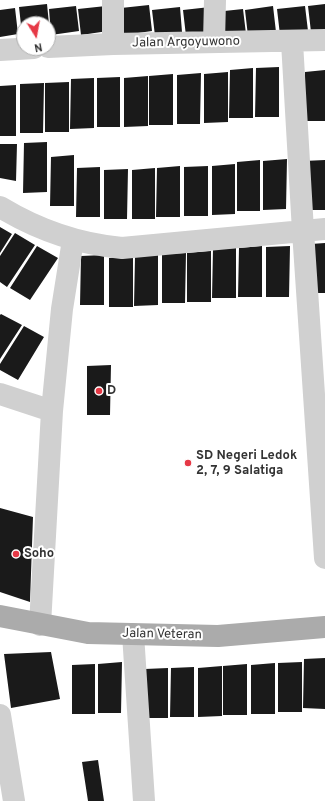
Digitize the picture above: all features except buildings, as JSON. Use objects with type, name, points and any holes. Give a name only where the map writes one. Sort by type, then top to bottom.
[{"type":"main road","name":"Jalan Veteran","points":[[0,616],[40,625],[88,633],[218,636],[325,627]]},
{"type":"street","points":[[113,0],[113,44]]},
{"type":"street","points":[[214,42],[215,0]]},
{"type":"street","name":"Jalan Argoyuwono","points":[[56,47],[113,44],[292,42],[325,40]]},
{"type":"street","points":[[292,42],[303,231],[320,406],[325,558]]},
{"type":"street","points":[[0,50],[16,49]]},
{"type":"street","points":[[0,207],[27,223],[73,240],[100,246],[122,248],[325,229]]},
{"type":"street","points":[[40,625],[52,411],[61,315],[73,240]]},
{"type":"street","points":[[0,394],[52,411]]},
{"type":"street","points":[[133,634],[144,801]]},
{"type":"street","points":[[0,715],[14,801]]},
{"type":"place","name":"D","points":[[99,391]]},
{"type":"place","name":"SD Negeri Ledok 2, 7, 9 Salatiga","points":[[188,463]]},
{"type":"place","name":"Soho","points":[[16,554]]}]
